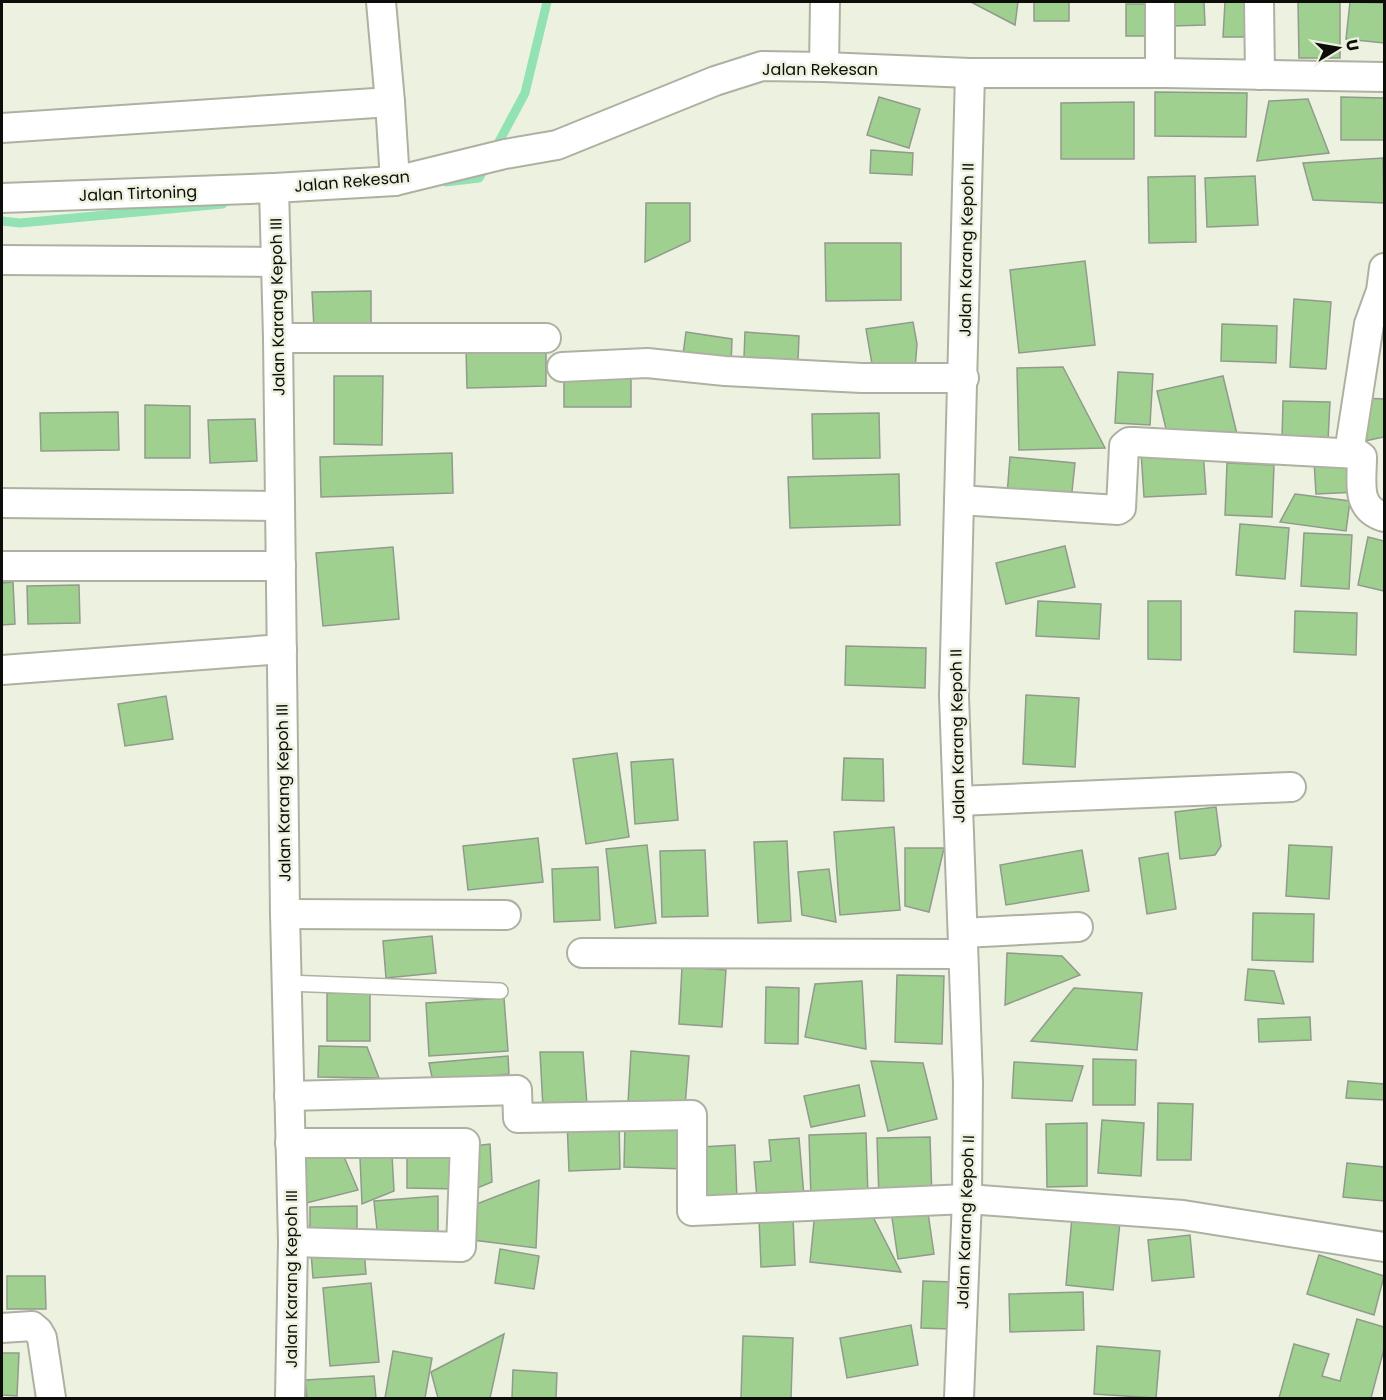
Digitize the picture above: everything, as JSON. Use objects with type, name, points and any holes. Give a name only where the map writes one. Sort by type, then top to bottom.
[{"type":"street","points":[[381,2],[395,181]]},
{"type":"street","points":[[824,67],[825,2]]},
{"type":"street","points":[[1160,2],[1160,73]]},
{"type":"street","points":[[1259,2],[1260,75]]},
{"type":"street","name":"Jalan Rekesan","points":[[274,202],[395,181],[506,154],[557,145],[716,81],[762,66],[970,73],[1160,73],[1384,77]]},
{"type":"street","name":"Jalan Karang Kepoh II","points":[[959,1398],[968,1199],[968,1082],[954,696],[964,378],[970,73]]},
{"type":"street","points":[[2,128],[390,102]]},
{"type":"street","name":"Jalan Tirtoning","points":[[2,198],[274,202]]},
{"type":"street","name":"Jalan Karang Kepoh III","points":[[274,202],[292,1242],[290,1398]]},
{"type":"street","points":[[2,260],[276,262]]},
{"type":"street","points":[[1349,453],[1369,324],[1381,291],[1384,268]]},
{"type":"street","points":[[278,338],[546,338]]},
{"type":"street","points":[[562,367],[647,363],[725,371],[850,377],[964,378]]},
{"type":"street","points":[[959,500],[1118,510],[1121,508],[1124,446],[1129,442],[1358,454],[1362,457],[1362,493],[1365,504],[1372,511],[1384,517]]},
{"type":"street","points":[[2,503],[280,506]]},
{"type":"street","points":[[2,567],[281,566]]},
{"type":"street","points":[[2,670],[282,650]]},
{"type":"street","points":[[958,801],[1292,788]]},
{"type":"street","points":[[285,914],[506,915]]},
{"type":"street","points":[[582,953],[963,944],[1078,927]]},
{"type":"street","points":[[289,1096],[517,1090],[518,1118],[692,1115],[692,1211],[968,1199],[1183,1215],[1384,1247]]},
{"type":"street","points":[[290,1143],[465,1143],[461,1246],[292,1242]]},
{"type":"street","points":[[2,1328],[32,1326],[38,1331],[42,1338],[51,1398]]},
{"type":"lane","points":[[286,983],[500,991]]},
{"type":"building","points":[[971,2],[1018,2],[1015,25]]},
{"type":"building","points":[[1034,2],[1069,2],[1069,21],[1034,21]]},
{"type":"building","points":[[1171,2],[1204,2],[1205,25],[1172,26]]},
{"type":"building","points":[[1225,2],[1254,2],[1254,37],[1223,37]]},
{"type":"building","points":[[1298,2],[1340,2],[1340,58],[1299,58]]},
{"type":"building","points":[[1350,2],[1384,3],[1384,43],[1346,39]]},
{"type":"building","points":[[1126,4],[1152,4],[1152,36],[1126,36]]},
{"type":"building","points":[[1155,92],[1247,93],[1246,137],[1155,136]]},
{"type":"building","points":[[879,97],[920,109],[909,148],[867,135]]},
{"type":"building","points":[[1341,97],[1384,98],[1384,140],[1341,140]]},
{"type":"building","points":[[1308,99],[1329,153],[1257,161],[1269,101]]},
{"type":"building","points":[[1134,102],[1134,159],[1061,159],[1061,103]]},
{"type":"building","points":[[871,150],[913,153],[912,175],[870,173]]},
{"type":"building","points":[[1383,158],[1384,203],[1313,200],[1303,163]]},
{"type":"building","points":[[1195,176],[1196,242],[1149,243],[1148,177]]},
{"type":"building","points":[[1255,176],[1258,225],[1207,227],[1205,178]]},
{"type":"building","points":[[646,203],[690,203],[690,241],[645,262]]},
{"type":"building","points":[[825,243],[901,243],[901,300],[826,301]]},
{"type":"building","points":[[1085,261],[1095,345],[1019,353],[1010,270]]},
{"type":"building","points":[[371,291],[371,326],[314,328],[312,292]]},
{"type":"building","points":[[1294,299],[1331,302],[1326,369],[1290,367]]},
{"type":"building","points":[[913,322],[917,344],[915,369],[874,376],[866,329]]},
{"type":"building","points":[[1222,324],[1277,326],[1276,363],[1221,361]]},
{"type":"building","points":[[686,332],[732,339],[731,365],[682,362]]},
{"type":"building","points":[[745,332],[799,336],[798,360],[744,357]]},
{"type":"building","points":[[546,346],[546,386],[467,388],[466,347]]},
{"type":"building","points":[[1063,367],[1105,448],[1019,450],[1017,368]]},
{"type":"building","points":[[564,372],[631,373],[631,407],[564,407]]},
{"type":"building","points":[[1118,372],[1153,374],[1150,425],[1115,423]]},
{"type":"building","points":[[334,376],[383,376],[382,445],[334,444]]},
{"type":"building","points":[[1223,376],[1237,434],[1167,433],[1157,391]]},
{"type":"building","points":[[1363,398],[1384,399],[1384,437],[1360,442]]},
{"type":"building","points":[[1283,401],[1330,402],[1328,441],[1282,439]]},
{"type":"building","points":[[145,405],[190,406],[190,458],[145,458]]},
{"type":"building","points":[[118,412],[119,450],[41,451],[40,413]]},
{"type":"building","points":[[879,413],[880,458],[813,459],[812,414]]},
{"type":"building","points":[[255,419],[257,461],[210,463],[208,420]]},
{"type":"building","points":[[1203,449],[1206,494],[1144,497],[1141,452]]},
{"type":"building","points":[[452,453],[453,493],[321,497],[320,457]]},
{"type":"building","points":[[1010,457],[1075,463],[1071,501],[1007,495]]},
{"type":"building","points":[[1358,459],[1359,492],[1316,494],[1314,461]]},
{"type":"building","points":[[1227,463],[1274,465],[1272,517],[1225,515]]},
{"type":"building","points":[[899,474],[900,525],[790,528],[788,477]]},
{"type":"building","points":[[1295,494],[1350,501],[1346,531],[1280,522]]},
{"type":"building","points":[[1240,524],[1289,528],[1285,579],[1236,575]]},
{"type":"building","points":[[1304,533],[1352,535],[1349,589],[1301,586]]},
{"type":"building","points":[[1368,537],[1384,541],[1384,591],[1358,585]]},
{"type":"building","points":[[1065,546],[1075,587],[1006,604],[996,563]]},
{"type":"building","points":[[393,547],[399,619],[323,626],[316,553]]},
{"type":"building","points":[[13,582],[15,624],[2,625],[2,583]]},
{"type":"building","points":[[79,585],[80,623],[28,624],[27,586]]},
{"type":"building","points":[[1038,601],[1101,604],[1099,639],[1036,636]]},
{"type":"building","points":[[1148,601],[1181,601],[1181,660],[1148,659]]},
{"type":"building","points":[[1295,611],[1357,613],[1356,655],[1294,652]]},
{"type":"building","points":[[846,646],[926,648],[925,688],[845,685]]},
{"type":"building","points":[[1026,695],[1079,698],[1075,767],[1023,764]]},
{"type":"building","points":[[166,696],[173,739],[125,746],[118,704]]},
{"type":"building","points":[[617,753],[629,837],[586,844],[573,759]]},
{"type":"building","points":[[844,758],[883,759],[884,801],[842,800]]},
{"type":"building","points":[[673,759],[678,820],[635,824],[631,762]]},
{"type":"building","points":[[1216,807],[1221,846],[1215,855],[1180,859],[1175,812]]},
{"type":"building","points":[[894,827],[900,910],[840,915],[834,832]]},
{"type":"building","points":[[538,838],[543,882],[468,890],[463,846]]},
{"type":"building","points":[[787,841],[791,921],[758,923],[754,842]]},
{"type":"building","points":[[647,845],[656,923],[615,928],[606,849]]},
{"type":"building","points":[[1289,845],[1332,847],[1329,899],[1286,896]]},
{"type":"building","points":[[905,848],[944,848],[929,912],[905,906]]},
{"type":"building","points":[[705,850],[708,916],[662,917],[660,851]]},
{"type":"building","points":[[1082,850],[1089,891],[1006,905],[1000,865]]},
{"type":"building","points":[[1168,853],[1176,909],[1147,914],[1139,858]]},
{"type":"building","points":[[598,867],[600,920],[554,922],[552,869]]},
{"type":"building","points":[[829,869],[836,922],[802,915],[798,872]]},
{"type":"building","points":[[1253,913],[1314,914],[1313,962],[1252,960]]},
{"type":"building","points":[[432,936],[436,973],[386,978],[383,941]]},
{"type":"building","points":[[1007,953],[1062,956],[1080,975],[1005,1005]]},
{"type":"building","points":[[682,967],[726,970],[722,1027],[679,1024]]},
{"type":"building","points":[[1248,969],[1274,971],[1284,1004],[1245,1000]]},
{"type":"building","points":[[897,975],[944,976],[942,1044],[895,1042]]},
{"type":"building","points":[[862,981],[866,1049],[805,1037],[815,984]]},
{"type":"building","points":[[766,987],[799,988],[798,1044],[765,1043]]},
{"type":"building","points":[[1074,988],[1142,993],[1137,1050],[1031,1041]]},
{"type":"building","points":[[327,993],[370,993],[370,1041],[327,1041]]},
{"type":"building","points":[[504,998],[508,1051],[429,1056],[426,1003]]},
{"type":"building","points":[[1310,1017],[1311,1040],[1259,1042],[1258,1019]]},
{"type":"building","points":[[319,1046],[367,1047],[379,1078],[318,1077]]},
{"type":"building","points":[[631,1051],[689,1056],[685,1107],[628,1103]]},
{"type":"building","points":[[540,1052],[583,1052],[587,1105],[543,1108]]},
{"type":"building","points":[[508,1056],[509,1074],[433,1082],[429,1063]]},
{"type":"building","points":[[1093,1059],[1136,1060],[1135,1105],[1093,1105]]},
{"type":"building","points":[[871,1061],[923,1063],[937,1119],[888,1131]]},
{"type":"building","points":[[1014,1062],[1083,1066],[1072,1101],[1012,1098]]},
{"type":"building","points":[[1348,1081],[1384,1084],[1384,1100],[1346,1098]]},
{"type":"building","points":[[859,1085],[865,1116],[811,1127],[804,1096]]},
{"type":"building","points":[[1158,1103],[1193,1104],[1191,1160],[1157,1160]]},
{"type":"building","points":[[619,1119],[620,1169],[569,1171],[567,1120]]},
{"type":"building","points":[[1102,1120],[1144,1123],[1141,1176],[1098,1173]]},
{"type":"building","points":[[1087,1123],[1087,1186],[1047,1187],[1046,1124]]},
{"type":"building","points":[[625,1126],[688,1128],[686,1169],[624,1167]]},
{"type":"building","points":[[866,1133],[868,1197],[811,1199],[809,1135]]},
{"type":"building","points":[[930,1137],[932,1198],[879,1199],[877,1138]]},
{"type":"building","points":[[799,1138],[804,1196],[757,1199],[754,1162],[771,1161],[769,1140]]},
{"type":"building","points":[[490,1144],[492,1182],[467,1192],[473,1146]]},
{"type":"building","points":[[735,1145],[737,1200],[703,1202],[701,1147]]},
{"type":"building","points":[[342,1152],[358,1190],[302,1204],[303,1158]]},
{"type":"building","points":[[407,1153],[459,1154],[458,1189],[407,1188]]},
{"type":"building","points":[[392,1155],[394,1191],[362,1204],[360,1158]]},
{"type":"building","points":[[1347,1163],[1384,1167],[1384,1201],[1343,1197]]},
{"type":"building","points":[[539,1180],[536,1248],[473,1240],[474,1205]]},
{"type":"building","points":[[438,1196],[438,1240],[378,1240],[374,1201]]},
{"type":"building","points":[[357,1206],[357,1233],[310,1234],[310,1207]]},
{"type":"building","points":[[927,1206],[934,1254],[898,1259],[891,1211]]},
{"type":"building","points":[[815,1211],[873,1217],[901,1272],[810,1262]]},
{"type":"building","points":[[793,1217],[795,1265],[761,1267],[759,1218]]},
{"type":"building","points":[[1072,1217],[1120,1222],[1113,1290],[1066,1285]]},
{"type":"building","points":[[1190,1235],[1194,1277],[1152,1281],[1148,1240]]},
{"type":"building","points":[[364,1248],[366,1274],[313,1278],[311,1252]]},
{"type":"building","points":[[500,1249],[539,1256],[534,1289],[495,1283]]},
{"type":"building","points":[[1319,1255],[1384,1276],[1374,1315],[1307,1294]]},
{"type":"building","points":[[7,1276],[45,1276],[46,1309],[7,1309]]},
{"type":"building","points":[[923,1281],[952,1282],[950,1329],[921,1328]]},
{"type":"building","points":[[371,1283],[379,1362],[330,1366],[323,1288]]},
{"type":"building","points":[[1083,1292],[1084,1330],[1010,1332],[1009,1294]]},
{"type":"building","points":[[1357,1319],[1384,1327],[1384,1349],[1371,1398],[1279,1398],[1294,1344],[1329,1354],[1322,1376],[1340,1381]]},
{"type":"building","points":[[911,1325],[918,1365],[847,1378],[840,1338]]},
{"type":"building","points":[[504,1334],[490,1398],[438,1398],[431,1372]]},
{"type":"building","points":[[743,1336],[793,1338],[791,1398],[741,1398]]},
{"type":"building","points":[[1097,1346],[1160,1351],[1156,1398],[1094,1394]]},
{"type":"building","points":[[393,1351],[432,1358],[425,1398],[385,1398]]},
{"type":"building","points":[[2,1353],[19,1353],[17,1396],[2,1395]]},
{"type":"building","points":[[513,1370],[557,1373],[556,1398],[512,1398]]},
{"type":"building","points":[[374,1376],[376,1398],[307,1398],[305,1380]]},
{"type":"waterway","points":[[495,149],[525,93],[547,2]]},
{"type":"waterway","points":[[446,182],[479,178],[487,164]]},
{"type":"waterway","points":[[2,221],[20,223],[223,204]]}]
